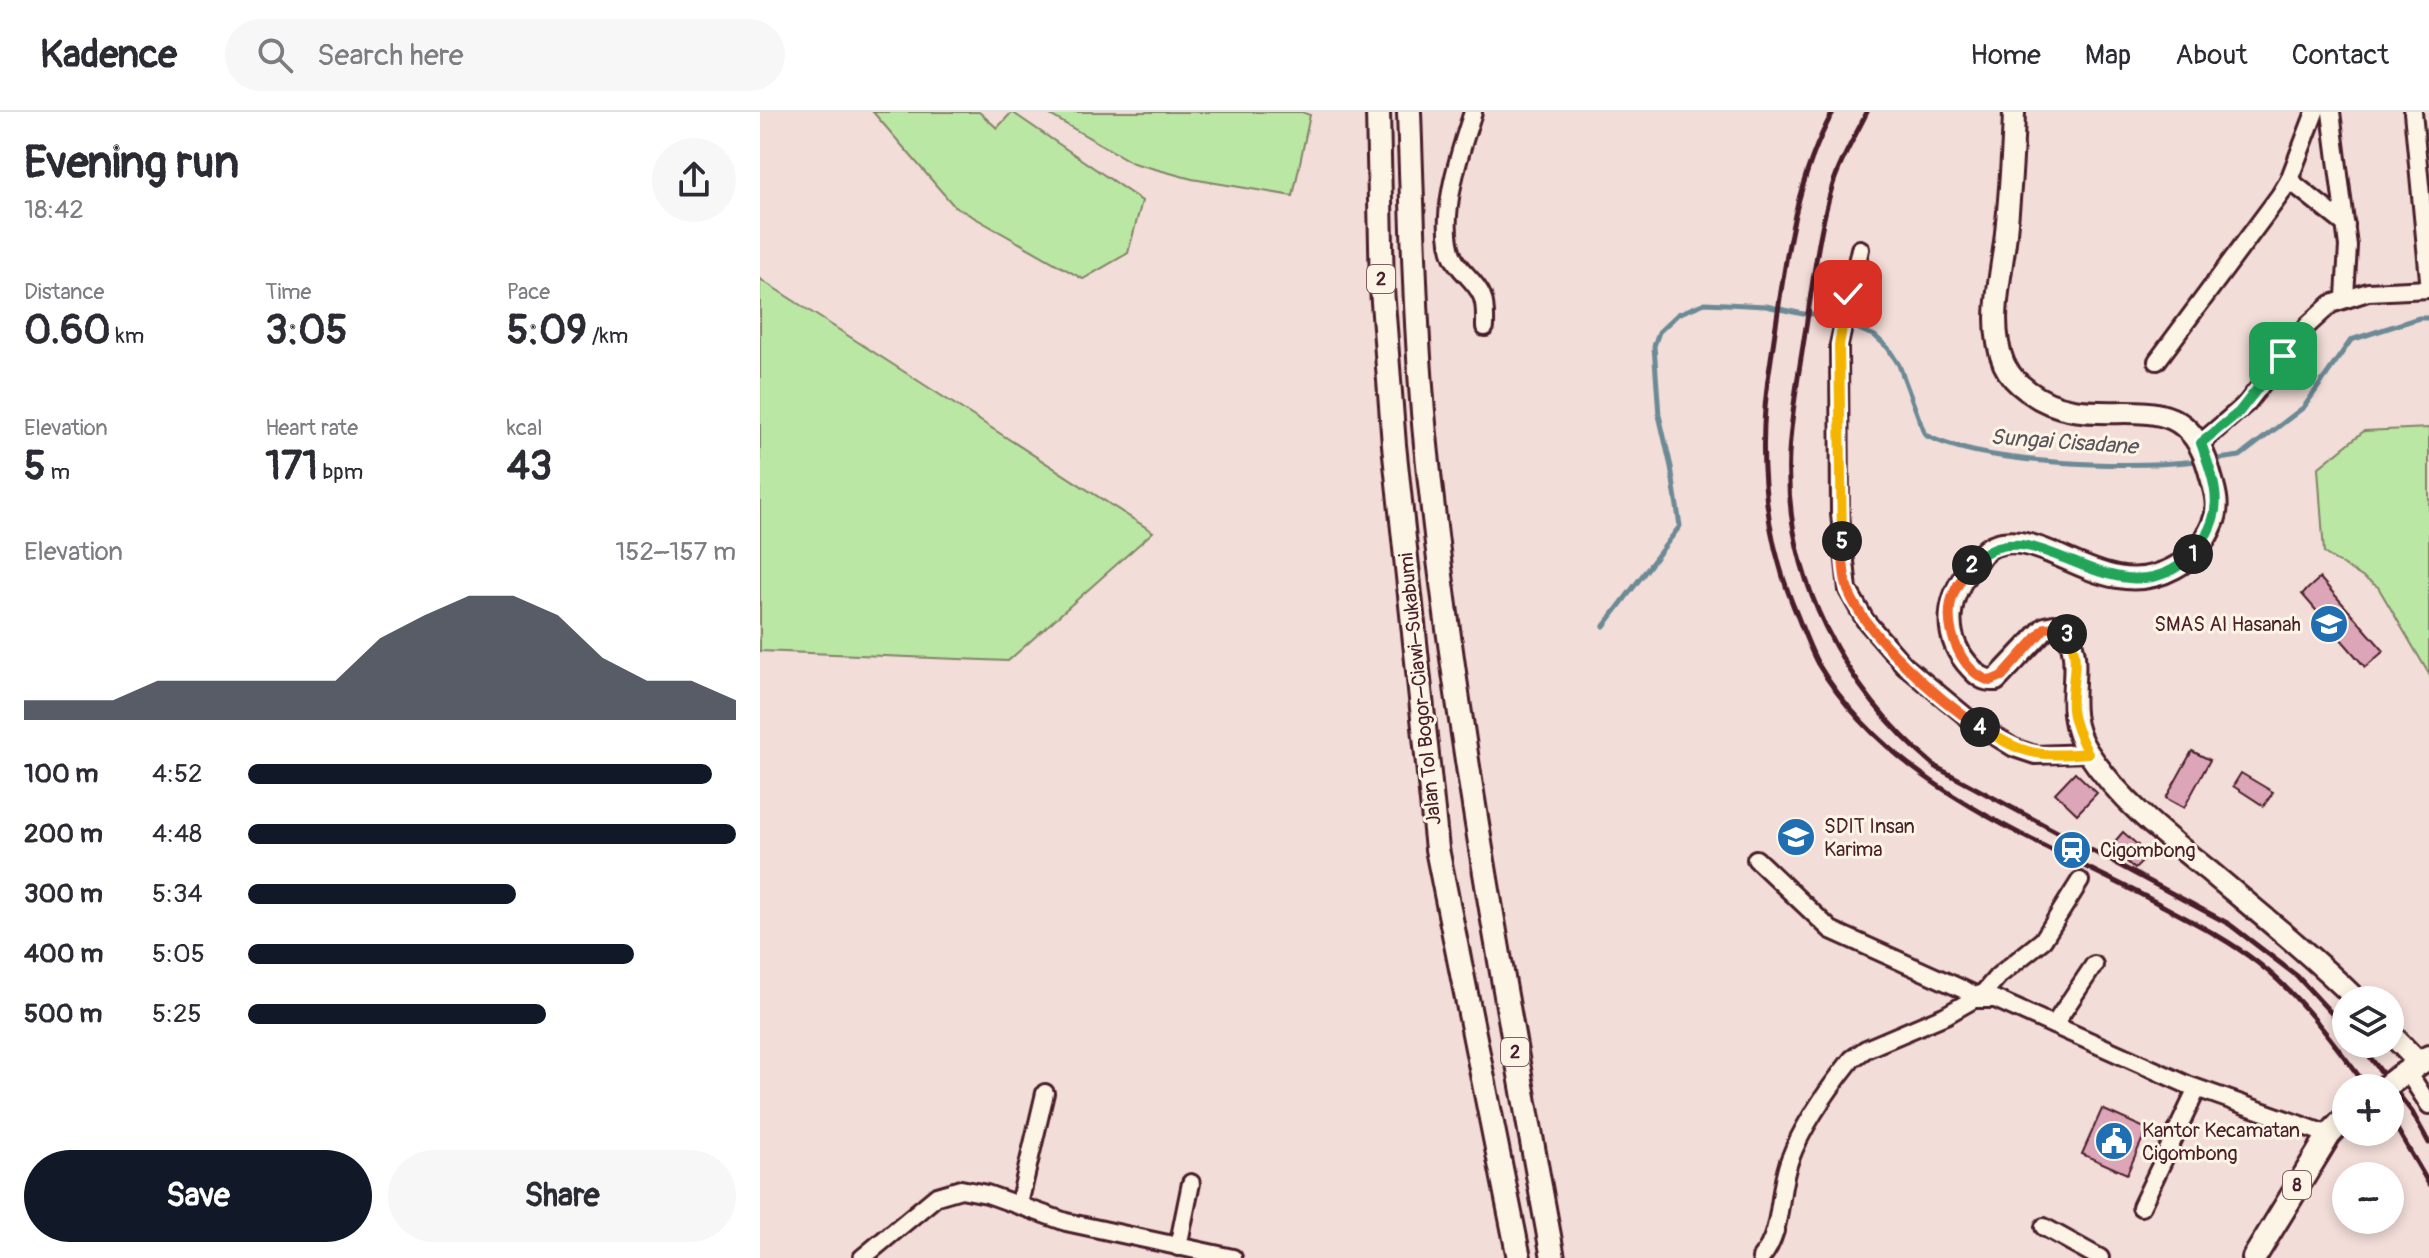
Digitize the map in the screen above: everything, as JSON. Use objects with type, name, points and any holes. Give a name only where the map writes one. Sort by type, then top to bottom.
[{"type":"highway","name":"Jalan Tol Bogor–Ciawi–Sukabumi","points":[[1378,112],[1382,289],[1394,445],[1437,849],[1519,1258]]},
{"type":"highway","name":"Jalan Tol Bogor–Ciawi–Sukabumi","points":[[1409,112],[1416,296],[1426,443],[1452,660],[1478,845],[1553,1258]]},
{"type":"highway","name":"8","points":[[2254,1258],[2332,1132]]},
{"type":"main road","points":[[2014,112],[2010,201],[1996,313],[2000,352],[2009,373],[2031,394],[2057,407],[2092,414],[2146,413],[2172,418],[2191,430],[2203,449],[2216,495],[2214,522],[2202,543],[2185,562],[2156,576],[2113,576],[2037,548],[2009,543],[1995,545],[1984,552],[1955,591],[1950,612],[1952,635],[1964,661],[1984,679],[1996,680],[2045,628],[2059,627],[2068,635],[2075,652],[2073,719],[2088,753],[2154,826],[2306,951],[2342,986]]},
{"type":"street","points":[[1473,112],[1455,167],[1449,210],[1450,246],[1454,260],[1483,297],[1485,327]]},
{"type":"street","points":[[2157,361],[2289,180],[2315,112]]},
{"type":"street","points":[[2331,112],[2349,256],[2345,297]]},
{"type":"street","points":[[2413,112],[2429,279]]},
{"type":"street","points":[[2289,180],[2346,225]]},
{"type":"street","points":[[1860,249],[1839,345],[1844,567],[1848,590],[1865,620],[1904,665],[1974,723],[2014,748],[2035,755],[2088,753]]},
{"type":"street","points":[[2203,449],[2247,403],[2320,312],[2345,297],[2387,290],[2429,289]]},
{"type":"street","points":[[1756,859],[1831,930],[2197,1089],[2329,1135]]},
{"type":"street","points":[[1761,1258],[1774,1236],[1789,1160],[1807,1126],[1852,1059],[1866,1049],[1980,997],[1998,976],[2043,940],[2080,881]]},
{"type":"street","points":[[2054,1025],[2094,965]]},
{"type":"street","points":[[2407,1072],[2429,1105]]},
{"type":"street","points":[[2141,1207],[2197,1089]]},
{"type":"street","points":[[1019,1204],[1045,1093]]},
{"type":"street","points":[[1188,1252],[1191,1183]]},
{"type":"street","points":[[862,1258],[944,1192],[971,1190],[1066,1222],[1188,1252],[1233,1258]]},
{"type":"street","points":[[2044,1227],[2100,1258]]},
{"type":"green space","points":[[873,112],[979,112],[997,128],[1012,112],[1142,201],[1128,253],[1083,279],[954,206]]},
{"type":"green space","points":[[1045,112],[1302,112],[1310,115],[1293,196],[1192,179],[1133,163]]},
{"type":"green space","points":[[760,279],[1153,532],[1008,661],[760,651]]},
{"type":"green space","points":[[2429,428],[2429,674],[2378,587],[2324,553],[2318,468],[2364,431]]},
{"type":"building","points":[[2320,578],[2384,651],[2365,667],[2302,594]]},
{"type":"building","points":[[2192,751],[2210,760],[2184,808],[2166,798]]},
{"type":"building","points":[[2075,772],[2097,793],[2077,814],[2055,793]]},
{"type":"building","points":[[2241,773],[2273,792],[2264,806],[2233,786]]},
{"type":"building","points":[[2123,832],[2149,855],[2135,869],[2110,847]]},
{"type":"building","name":"Kantor Kecamatan Cigombong","points":[[2102,1109],[2147,1129],[2127,1174],[2082,1154]]},
{"type":"waterway","name":"Sungai Cisadane","points":[[1604,626],[1680,526],[1659,415],[1654,346],[1659,332],[1678,314],[1705,303],[1766,306],[1803,314],[1824,314],[1875,336],[1899,365],[1925,435],[1951,445],[2020,459],[2058,462],[2135,464],[2198,461]]},
{"type":"waterway","name":"Sungai Cisadane","points":[[2212,460],[2240,456],[2304,407],[2351,340],[2419,318],[2429,318]]},
{"type":"railway","points":[[1833,112],[1807,171],[1791,232],[1767,390],[1763,453],[1774,545],[1793,605],[1818,664],[1848,706],[1883,743],[1923,775],[2010,829],[2204,928],[2258,963],[2303,1006],[2357,1074]]},
{"type":"railway","points":[[1867,112],[1836,175],[1823,221],[1790,439],[1790,499],[1796,544],[1826,627],[1847,666],[1873,703],[1936,767],[2229,924],[2297,976],[2332,1014]]},
{"type":"railway","points":[[2371,1058],[2412,1112],[2429,1143]]},
{"type":"railway","points":[[2404,1141],[2429,1184]]},
{"type":"place","name":"SMAS Al Hasanah","points":[[2329,624]]},
{"type":"place","name":"SDIT Insan Karima","points":[[1796,837]]},
{"type":"place","name":"Cigombong","points":[[2072,850]]},
{"type":"place","name":"Kantor Kecamatan Cigombong","points":[[2114,1141]]},
{"type":"route","points":[[1848,294],[1839,345],[1838,403],[1840,514],[1848,590],[1865,620],[1904,665],[1974,723],[2014,748],[2035,755],[2088,753],[2076,729],[2071,708],[2076,659],[2074,646],[2063,629],[2050,626],[2002,676],[1990,681],[1984,679],[1964,661],[1952,635],[1951,599],[1960,580],[1984,552],[1995,545],[2009,543],[2037,548],[2087,569],[2125,578],[2156,576],[2185,562],[2202,543],[2216,515],[2216,495],[2201,443],[2239,412],[2283,356]]}]
